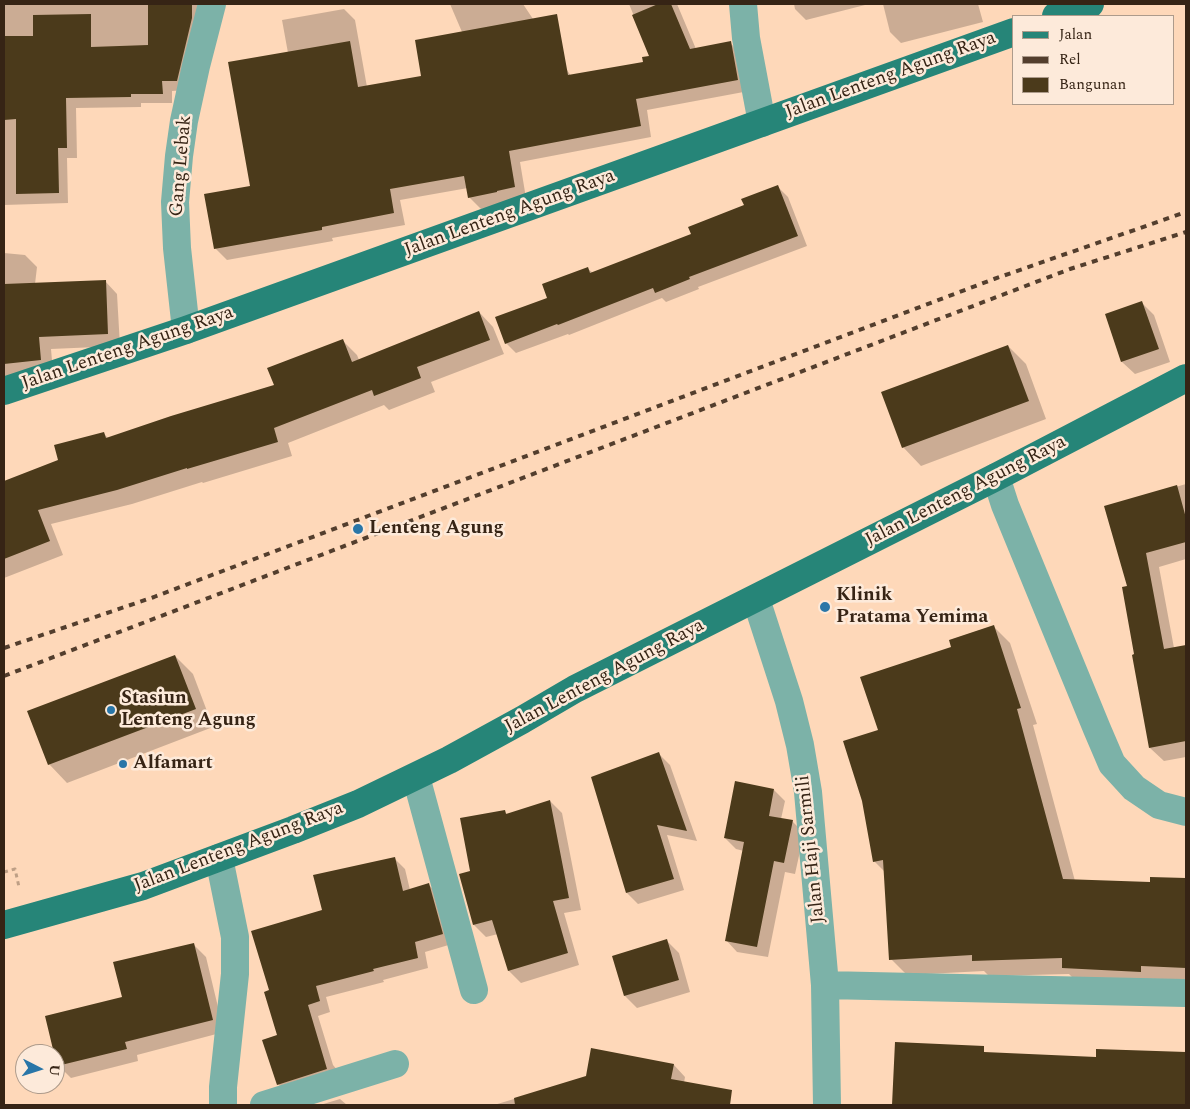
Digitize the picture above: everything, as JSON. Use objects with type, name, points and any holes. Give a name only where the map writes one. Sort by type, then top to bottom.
[{"type":"main road","points":[[1059,15],[1090,4]]},
{"type":"main road","name":"Jalan Lenteng Agung Raya","points":[[4,392],[186,330],[1012,33]]},
{"type":"main road","name":"Jalan Lenteng Agung Raya","points":[[4,925],[143,886],[358,804],[449,760],[575,689],[996,477],[1186,378]]},
{"type":"street","name":"Gang Lebak","points":[[186,330],[177,248],[175,202],[184,121],[212,4]]},
{"type":"street","points":[[743,4],[746,38],[762,123]]},
{"type":"street","points":[[996,477],[1005,505],[1112,764],[1134,788],[1159,805],[1186,812]]},
{"type":"street","name":"Jalan Haji Sarmili","points":[[756,599],[789,700],[800,745],[808,792],[825,985],[827,1105]]},
{"type":"street","points":[[416,777],[474,990]]},
{"type":"street","points":[[219,858],[235,937],[235,974],[223,1086],[223,1105]]},
{"type":"street","points":[[825,985],[1186,993]]},
{"type":"street","points":[[264,1105],[395,1064]]},
{"type":"path","points":[[4,872],[15,869]]},
{"type":"building","points":[[148,4],[192,4],[192,18],[177,81],[162,81],[163,94],[131,94],[131,97],[66,98],[67,148],[58,148],[59,193],[16,194],[16,119],[4,120],[4,36],[33,36],[33,15],[91,14],[91,47],[148,45]]},
{"type":"building","points":[[658,4],[671,4],[690,49],[731,41],[738,80],[636,99],[641,126],[509,151],[515,187],[468,198],[464,176],[390,189],[394,213],[322,227],[322,230],[214,249],[204,194],[250,186],[228,62],[350,41],[358,87],[421,76],[415,40],[557,14],[568,75],[643,62],[642,57],[649,56],[632,15]]},
{"type":"building","points":[[778,185],[798,236],[689,277],[690,279],[655,293],[653,288],[505,344],[495,317],[547,298],[542,284],[588,267],[590,273],[691,234],[688,227],[744,205],[741,199]]},
{"type":"building","points":[[106,280],[108,334],[39,337],[41,360],[4,364],[4,284]]},
{"type":"building","points":[[1142,301],[1159,349],[1121,362],[1105,314]]},
{"type":"building","points":[[479,311],[490,340],[417,367],[421,378],[374,396],[372,390],[274,428],[278,442],[117,490],[38,510],[50,541],[4,559],[4,481],[58,460],[54,445],[104,432],[106,438],[274,385],[267,368],[343,339],[352,362]]},
{"type":"building","points":[[1008,345],[1029,401],[902,448],[881,392]]},
{"type":"building","points":[[1177,485],[1186,518],[1186,542],[1146,553],[1164,649],[1186,645],[1186,741],[1149,748],[1122,587],[1127,586],[1104,506]]},
{"type":"building","points":[[994,625],[1021,708],[1017,709],[1063,879],[1150,882],[1150,877],[1186,878],[1186,968],[1141,966],[1141,972],[1062,968],[1062,958],[972,961],[972,955],[889,960],[883,860],[873,862],[862,801],[843,741],[878,730],[860,677],[951,647],[949,640]]},
{"type":"building","name":"Stasiun Lenteng Agung","points":[[175,655],[196,709],[48,765],[27,711]]},
{"type":"building","points":[[659,752],[687,831],[657,825],[674,879],[626,893],[591,777]]},
{"type":"building","points":[[735,781],[774,789],[769,816],[793,820],[784,863],[774,861],[757,947],[725,941],[744,842],[724,838]]},
{"type":"building","points":[[550,800],[569,898],[553,901],[568,953],[508,971],[492,920],[473,925],[459,874],[470,871],[460,818],[505,810],[506,814]]},
{"type":"building","points":[[395,857],[403,891],[429,883],[443,934],[415,942],[418,958],[316,986],[320,1001],[308,1005],[327,1069],[277,1085],[262,1040],[277,1035],[264,992],[269,990],[251,931],[322,910],[313,875]]},
{"type":"building","points":[[667,939],[679,980],[624,996],[612,956]]},
{"type":"building","points":[[194,943],[213,1020],[125,1042],[127,1049],[65,1064],[65,1044],[52,1044],[45,1016],[122,997],[113,962]]},
{"type":"building","points":[[895,1042],[984,1046],[984,1052],[1096,1057],[1096,1049],[1186,1052],[1186,1105],[892,1105]]},
{"type":"building","points":[[591,1048],[674,1064],[671,1079],[732,1090],[730,1105],[515,1105],[514,1098],[586,1076]]},
{"type":"railway","points":[[4,648],[154,597],[994,279],[1186,212]]},
{"type":"railway","points":[[4,676],[1070,269],[1186,232]]},
{"type":"place","name":"Lenteng Agung","points":[[358,529]]},
{"type":"place","name":"Klinik Pratama Yemima","points":[[825,607]]},
{"type":"place","name":"Stasiun Lenteng Agung","points":[[111,710]]},
{"type":"place","name":"Alfamart","points":[[123,764]]}]
